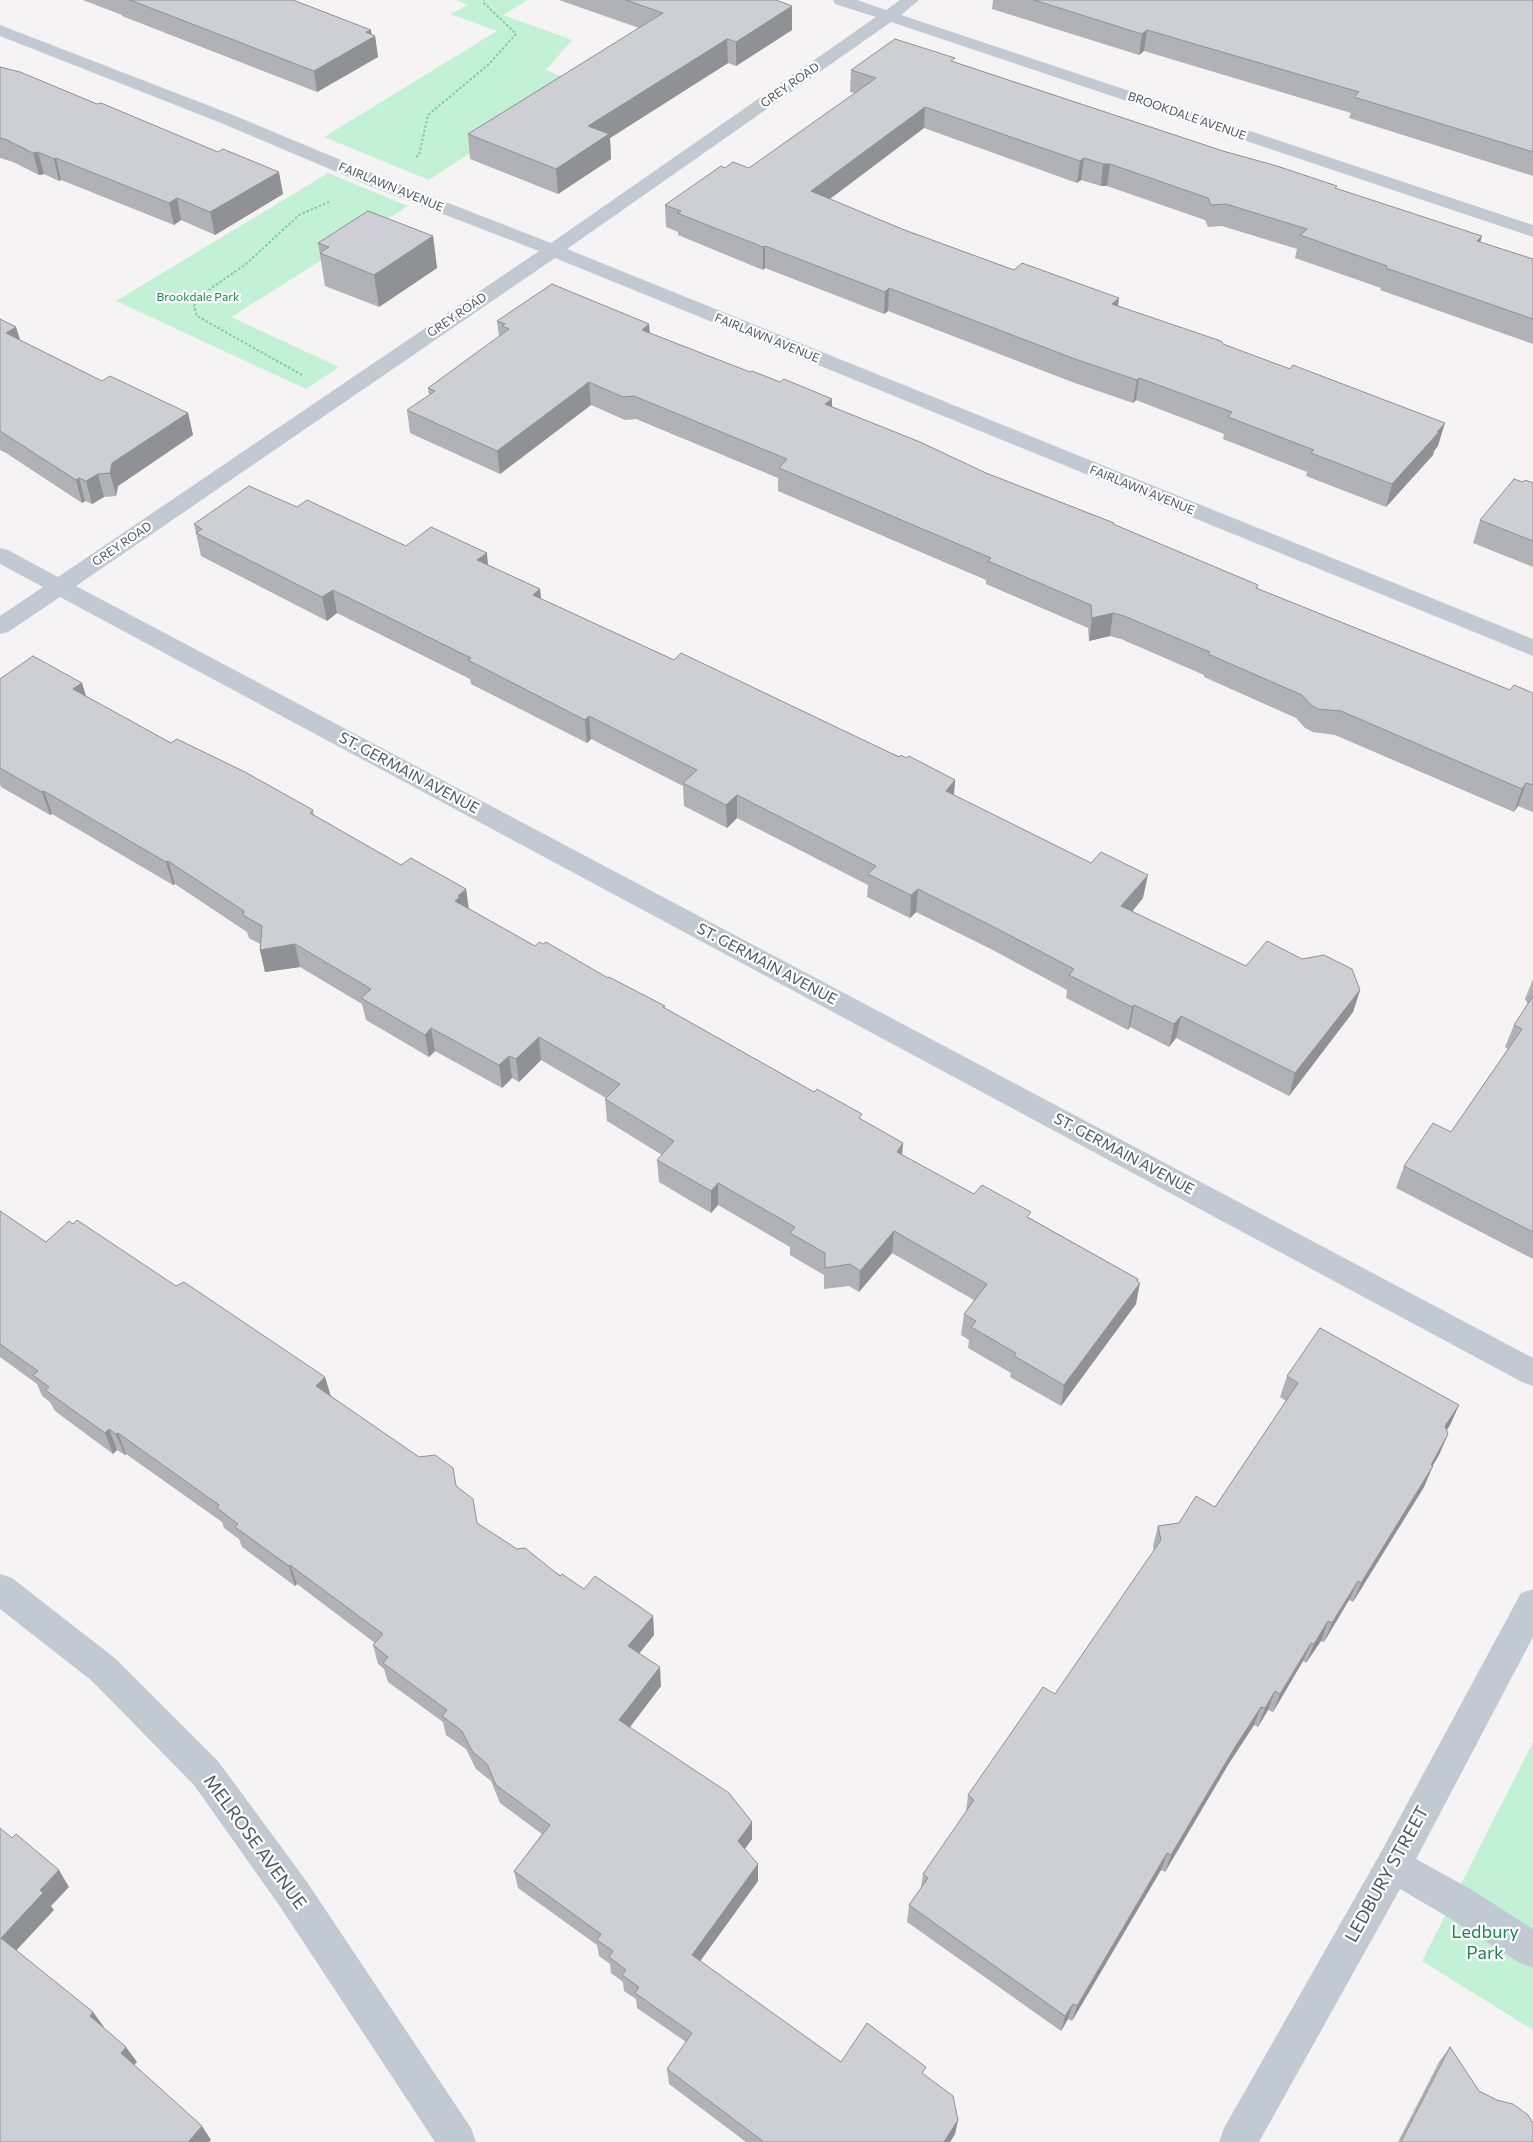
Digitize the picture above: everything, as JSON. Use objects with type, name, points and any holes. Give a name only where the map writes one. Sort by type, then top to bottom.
[{"type":"street","name":"BROOKDALE AVENUE","points":[[841,0],[1533,232]]},
{"type":"street","name":"GREY ROAD","points":[[0,628],[552,250],[912,0]]},
{"type":"street","name":"FAIRLAWN AVENUE","points":[[0,30],[227,119],[377,182],[552,250],[1533,648]]},
{"type":"street","name":"ST. GERMAIN AVENUE","points":[[0,555],[1533,1373]]},
{"type":"street","name":"MELROSE AVENUE","points":[[0,1589],[104,1670],[206,1773],[294,1895],[456,2142]]},
{"type":"street","name":"LEDBURY STREET","points":[[1238,2142],[1393,1866],[1533,1604]]},
{"type":"street","points":[[1393,1866],[1459,1903],[1533,1950]]},
{"type":"green space","points":[[456,0],[528,0],[503,15],[572,40],[546,70],[577,83],[429,180],[324,137],[497,31],[450,14],[468,5]]},
{"type":"green space","name":"Brookdale Park","points":[[328,173],[408,206],[231,317],[339,367],[306,389],[116,301]]},
{"type":"green space","name":"Ledbury Park","points":[[1533,1742],[1533,2030],[1422,1961]]},
{"type":"building","points":[[130,0],[293,0],[371,30],[366,32],[375,36],[314,71]]},
{"type":"building","points":[[626,0],[776,0],[792,6],[736,42],[727,39],[588,126],[609,134],[556,169],[468,134],[663,13]]},
{"type":"building","points":[[1034,0],[1533,0],[1533,152],[1354,97],[1359,92],[1147,30],[1142,34]]},
{"type":"building","points":[[895,39],[955,58],[951,61],[1223,151],[1277,166],[1337,186],[1335,188],[1482,236],[1477,241],[1533,259],[1533,319],[1386,268],[1387,266],[1300,235],[1307,229],[1226,204],[1211,205],[1208,198],[1110,164],[1103,164],[1084,158],[1080,161],[925,107],[811,191],[902,229],[1014,270],[1022,263],[1119,298],[1112,304],[1221,341],[1223,344],[1290,369],[1293,365],[1445,423],[1392,484],[1311,453],[1314,450],[1228,417],[1232,412],[1139,378],[1137,380],[1075,359],[889,288],[885,292],[677,213],[681,211],[665,205],[721,166],[725,168],[733,162],[749,168],[876,78],[851,70]]},
{"type":"building","points":[[0,67],[20,72],[97,104],[101,103],[218,152],[223,149],[279,172],[210,212],[177,198],[169,203],[56,158],[54,159],[38,152],[33,153],[0,138]]},
{"type":"building","points":[[368,211],[433,236],[374,275],[320,253],[329,247],[318,243]]},
{"type":"building","points":[[552,284],[649,324],[642,330],[750,372],[752,371],[780,382],[784,379],[832,399],[825,404],[920,442],[986,473],[1114,523],[1258,585],[1256,588],[1510,690],[1514,685],[1533,693],[1533,785],[1526,783],[1522,789],[1341,711],[1318,709],[1311,705],[1302,695],[1208,654],[1210,652],[1124,616],[1113,613],[1092,618],[1091,605],[988,561],[991,558],[779,468],[787,459],[634,396],[623,397],[589,382],[497,451],[407,410],[435,391],[428,388],[509,329],[502,326],[505,324],[497,321]]},
{"type":"building","points":[[0,319],[16,327],[6,333],[102,381],[110,376],[188,413],[112,463],[110,473],[98,474],[86,481],[79,478],[76,480],[0,431]]},
{"type":"building","points":[[1514,479],[1533,483],[1533,541],[1480,520]]},
{"type":"building","points":[[249,486],[297,507],[307,500],[406,546],[431,527],[487,553],[477,560],[540,589],[533,595],[674,660],[681,653],[899,757],[901,755],[906,758],[909,756],[955,780],[946,791],[1091,863],[1101,852],[1148,875],[1121,906],[1246,966],[1267,941],[1302,959],[1324,955],[1352,969],[1360,990],[1295,1073],[1181,1016],[1174,1024],[1134,1005],[1132,1007],[1069,975],[1074,969],[992,926],[918,889],[911,895],[868,874],[876,866],[737,795],[726,805],[683,783],[697,770],[589,716],[585,720],[468,660],[471,658],[333,590],[322,597],[196,533],[202,529],[194,524]]},
{"type":"building","points":[[33,656],[82,683],[73,689],[171,743],[177,739],[245,772],[313,810],[310,813],[401,865],[411,858],[466,889],[455,901],[535,946],[539,942],[543,944],[546,942],[608,978],[665,1006],[663,1007],[814,1092],[817,1089],[862,1114],[859,1118],[903,1143],[897,1152],[974,1194],[982,1185],[1031,1212],[1027,1217],[1138,1279],[1137,1281],[1140,1283],[1064,1385],[1014,1356],[1016,1353],[971,1327],[976,1321],[964,1314],[987,1284],[894,1231],[860,1271],[850,1264],[825,1268],[825,1253],[790,1233],[795,1227],[718,1183],[711,1191],[657,1160],[674,1141],[605,1099],[620,1084],[539,1037],[516,1059],[509,1056],[499,1065],[431,1028],[425,1035],[361,998],[371,989],[295,944],[260,950],[262,926],[243,915],[244,911],[168,861],[166,862],[44,791],[42,792],[0,768],[0,679]]},
{"type":"building","points":[[1533,996],[1533,1232],[1404,1166],[1433,1123],[1451,1132],[1522,1029],[1514,1025]]},
{"type":"building","points":[[0,1211],[46,1242],[69,1221],[73,1224],[77,1220],[176,1286],[184,1282],[325,1377],[316,1386],[419,1457],[435,1455],[453,1468],[456,1486],[473,1499],[477,1523],[517,1549],[525,1548],[560,1576],[562,1574],[584,1589],[595,1576],[653,1616],[628,1646],[660,1667],[619,1720],[729,1793],[752,1822],[738,1841],[758,1864],[692,1955],[841,2062],[867,2023],[926,2067],[922,2073],[953,2096],[958,2120],[944,2142],[764,2142],[667,2069],[692,2033],[635,1993],[639,1987],[622,1975],[626,1970],[609,1957],[613,1951],[597,1940],[601,1934],[514,1871],[550,1825],[496,1785],[487,1764],[472,1751],[462,1731],[442,1716],[447,1710],[383,1663],[388,1657],[373,1645],[383,1634],[235,1527],[238,1524],[217,1508],[219,1505],[118,1433],[116,1434],[109,1429],[105,1433],[45,1390],[49,1387],[33,1375],[38,1371],[0,1344]]},
{"type":"building","points":[[1320,1328],[1459,1405],[1445,1426],[1448,1434],[1431,1465],[1433,1466],[1361,1583],[1358,1581],[1332,1623],[1328,1621],[1314,1644],[1311,1643],[1280,1694],[1275,1691],[1265,1708],[1261,1707],[1171,1855],[1167,1853],[1077,2006],[1073,2004],[1065,2016],[909,1905],[928,1878],[923,1874],[974,1800],[968,1795],[1043,1687],[1055,1694],[1161,1540],[1158,1526],[1179,1523],[1196,1496],[1215,1507],[1298,1383],[1287,1376]]},
{"type":"building","points":[[0,1828],[12,1838],[16,1834],[59,1870],[40,1890],[43,1893],[1,1938],[93,2012],[90,2016],[126,2047],[121,2053],[202,2126],[190,2142],[0,2142]]},
{"type":"building","points":[[1450,2047],[1479,2091],[1497,2100],[1513,2104],[1528,2115],[1533,2123],[1533,2142],[1401,2142]]}]
